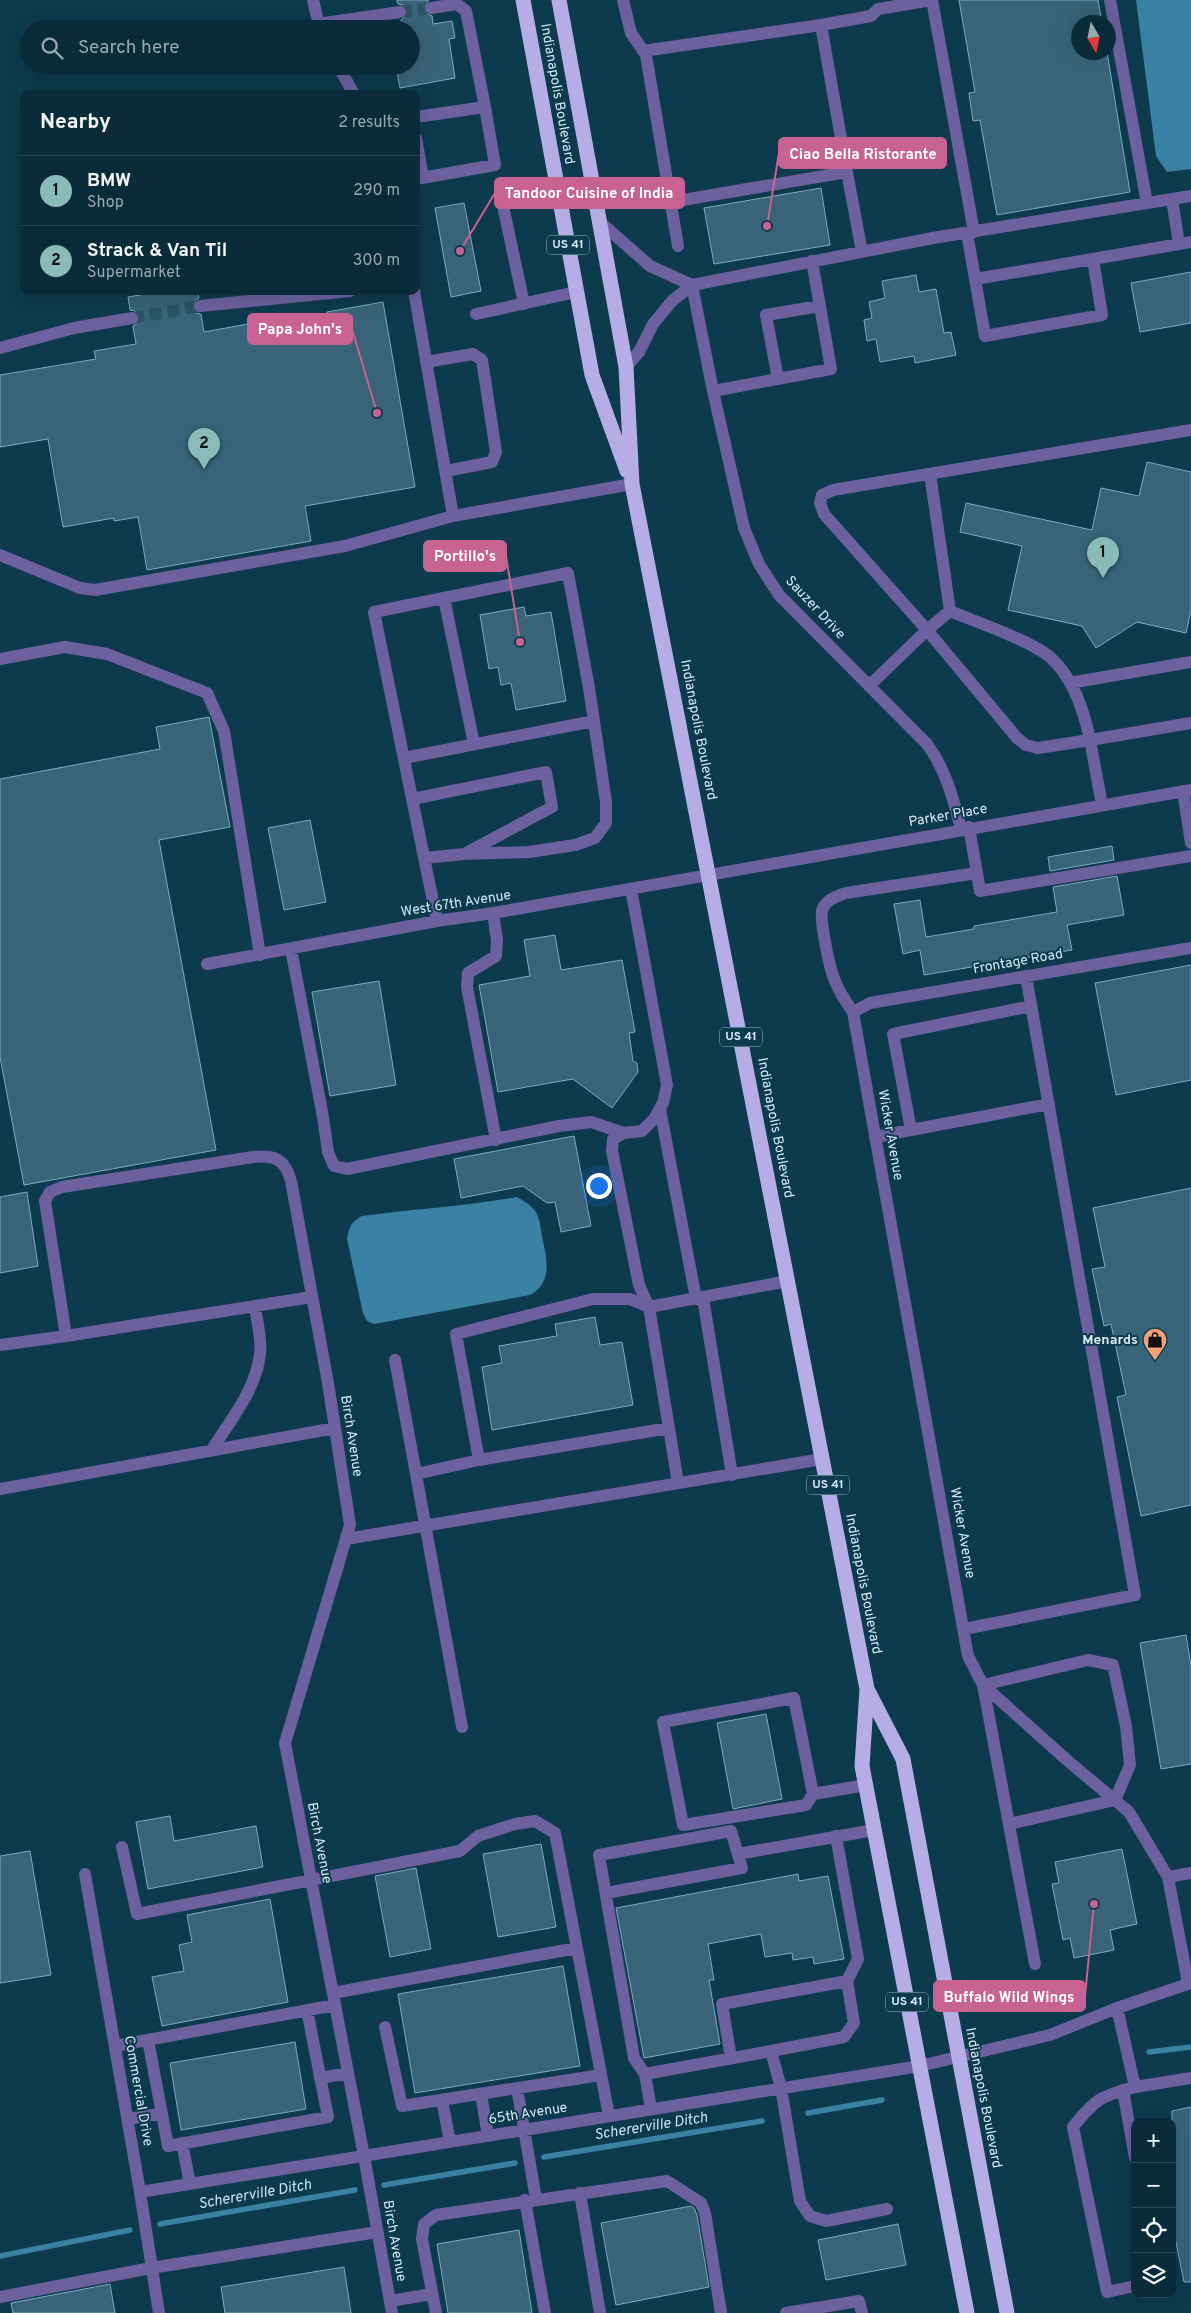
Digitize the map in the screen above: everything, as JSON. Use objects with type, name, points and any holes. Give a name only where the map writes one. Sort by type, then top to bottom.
[{"type":"highway","name":"Indianapolis Boulevard","points":[[523,0],[592,375],[632,484]]},
{"type":"highway","name":"Indianapolis Boulevard","points":[[559,0],[626,367],[632,484],[710,875],[867,1689],[862,1766],[968,2313]]},
{"type":"highway","name":"Indianapolis Boulevard","points":[[867,1689],[903,1759],[1007,2313]]},
{"type":"street","points":[[314,0],[318,20]]},
{"type":"street","points":[[623,0],[631,33],[646,55],[678,246]]},
{"type":"street","points":[[643,51],[822,25],[871,16],[878,9],[932,0],[985,336],[1102,315],[1093,260]]},
{"type":"street","points":[[1110,0],[1147,203]]},
{"type":"street","points":[[420,179],[495,165],[466,11],[457,4],[431,8]]},
{"type":"street","points":[[357,20],[400,12]]},
{"type":"street","points":[[822,25],[862,252]]},
{"type":"street","points":[[343,75],[352,90]]},
{"type":"street","points":[[420,117],[484,108]]},
{"type":"street","points":[[670,202],[847,172]]},
{"type":"street","points":[[626,367],[639,352],[653,324],[672,301],[692,284],[970,232],[1191,196]]},
{"type":"street","points":[[975,279],[1185,243],[1172,199]]},
{"type":"street","points":[[502,201],[524,304]]},
{"type":"street","points":[[599,221],[650,266],[692,284]]},
{"type":"street","points":[[713,391],[831,369],[812,262]]},
{"type":"street","name":"Sauzer Drive","points":[[692,284],[713,391],[744,528],[759,564],[779,595],[911,726],[939,761],[965,828],[980,891],[1191,856]]},
{"type":"street","points":[[476,314],[576,292]]},
{"type":"street","points":[[200,306],[310,295]]},
{"type":"street","points":[[415,295],[454,516]]},
{"type":"street","points":[[778,379],[766,315],[820,306]]},
{"type":"street","points":[[0,348],[74,328],[132,318]]},
{"type":"street","points":[[426,362],[473,354],[482,360],[496,452],[492,462],[446,471]]},
{"type":"street","points":[[1191,430],[833,490],[822,495],[820,503],[824,514],[927,630],[1017,738],[1026,745],[1038,748],[1191,723]]},
{"type":"street","points":[[930,474],[950,612]]},
{"type":"street","points":[[0,555],[80,588],[95,590],[345,546],[454,516],[632,484]]},
{"type":"street","points":[[425,858],[464,854],[529,852],[576,845],[594,838],[606,824],[606,802],[594,721],[568,573],[374,612],[437,921]]},
{"type":"street","points":[[444,598],[474,744]]},
{"type":"street","points":[[869,686],[927,630],[950,612]]},
{"type":"street","points":[[950,612],[1038,648],[1052,658],[1070,683],[1085,715],[1102,805]]},
{"type":"street","points":[[0,659],[65,647],[107,654],[206,693],[224,731],[260,955]]},
{"type":"street","points":[[1070,683],[1191,662]]},
{"type":"street","points":[[404,758],[594,721]]},
{"type":"street","points":[[412,799],[546,772],[552,807],[464,854]]},
{"type":"street","points":[[1187,790],[1191,843]]},
{"type":"street","name":"Parker Place","points":[[710,875],[965,828],[1187,790]]},
{"type":"street","name":"Wicker Avenue","points":[[977,873],[846,893],[827,902],[822,911],[823,927],[834,980],[852,1012],[968,1656],[984,1685],[1129,1812],[1168,1876],[1190,1983]]},
{"type":"street","name":"West 67th Avenue","points":[[207,964],[437,921],[710,875]]},
{"type":"street","points":[[291,949],[328,1152],[334,1166],[347,1170],[559,1126],[591,1122],[624,1132],[642,1130],[654,1119],[660,1109],[668,1085],[631,889]]},
{"type":"street","points":[[493,913],[496,956],[468,973],[467,986],[496,1140]]},
{"type":"street","name":"Frontage Road","points":[[852,1012],[870,1004],[1191,948]]},
{"type":"street","points":[[964,1629],[1135,1595],[1026,976]]},
{"type":"street","points":[[911,1130],[892,1034],[1031,1006]]},
{"type":"street","points":[[875,1137],[1049,1104]]},
{"type":"street","points":[[660,1109],[699,1298],[732,1475]]},
{"type":"street","points":[[624,1132],[613,1139],[612,1151],[639,1285],[649,1307],[678,1484]]},
{"type":"street","name":"Birch Avenue","points":[[66,1336],[44,1201],[50,1192],[62,1187],[243,1158],[267,1156],[278,1159],[288,1170],[328,1383],[350,1524],[285,1743],[391,2307]]},
{"type":"street","points":[[479,1460],[456,1334],[593,1299],[630,1299],[649,1307],[788,1281]]},
{"type":"street","points":[[0,1345],[312,1297]]},
{"type":"street","points":[[211,1450],[242,1404],[255,1374],[261,1353],[255,1307]]},
{"type":"street","points":[[395,1360],[462,1727]]},
{"type":"street","points":[[0,1489],[335,1428]]},
{"type":"street","points":[[416,1474],[479,1460],[669,1428]]},
{"type":"street","points":[[346,1539],[822,1459]]},
{"type":"street","points":[[1009,1824],[1115,1800],[1130,1765],[1126,1726],[1113,1665],[1088,1660],[984,1685],[1009,1824],[1035,1964]]},
{"type":"street","points":[[813,1794],[794,1698],[663,1722],[683,1825],[806,1805],[813,1794],[866,1785]]},
{"type":"street","points":[[122,1847],[136,1914],[311,1878],[460,1851],[478,1836],[514,1824],[534,1821],[555,1834],[609,2116]]},
{"type":"street","points":[[738,1854],[874,1830]]},
{"type":"street","points":[[606,1892],[742,1868],[731,1831],[599,1855],[634,2058],[645,2074],[651,2109]]},
{"type":"street","points":[[645,2074],[844,2037],[854,2023],[847,1981],[858,1959],[836,1836]]},
{"type":"street","points":[[1168,1876],[1191,1873]]},
{"type":"street","name":"Commercial Drive","points":[[85,1874],[128,2119],[159,2313]]},
{"type":"street","points":[[115,2046],[307,2010],[334,1999],[577,1948]]},
{"type":"street","points":[[731,2058],[722,2004],[847,1981]]},
{"type":"street","name":"65th Avenue","points":[[140,2192],[920,2066],[1050,2035],[1117,2008],[1190,1983]]},
{"type":"street","points":[[1117,2008],[1132,2118]]},
{"type":"street","points":[[148,2040],[168,2146],[328,2117],[307,2010]]},
{"type":"street","points":[[385,2027],[402,2106],[601,2075]]},
{"type":"street","points":[[771,2051],[781,2088],[800,2201],[810,2216],[826,2222],[887,2210]]},
{"type":"street","points":[[320,2078],[348,2072]]},
{"type":"street","points":[[1131,2287],[1107,2292],[1073,2127],[1090,2105],[1107,2094],[1129,2088],[1191,2078]]},
{"type":"street","points":[[517,2088],[524,2130],[530,2199],[545,2313]]},
{"type":"street","points":[[481,2094],[488,2136]]},
{"type":"street","points":[[442,2100],[450,2142]]},
{"type":"street","points":[[128,2119],[162,2113]]},
{"type":"street","points":[[182,2143],[190,2184]]},
{"type":"street","points":[[436,2313],[422,2239],[424,2224],[436,2215],[530,2199],[667,2181],[701,2203],[705,2212],[721,2313]]},
{"type":"street","points":[[580,2193],[600,2313]]},
{"type":"street","points":[[0,2297],[151,2268],[378,2232]]},
{"type":"street","points":[[391,2307],[432,2294]]},
{"type":"street","points":[[786,2313],[859,2301],[862,2313]]},
{"type":"water","points":[[1136,0],[1191,0],[1191,169],[1167,172],[1156,156]]},
{"type":"water","points":[[517,1197],[533,1209],[540,1223],[546,1269],[542,1284],[537,1290],[530,1295],[374,1324],[367,1321],[363,1313],[347,1239],[350,1228],[355,1220],[362,1216]]},
{"type":"building","points":[[397,0],[429,0],[424,5],[423,10],[432,16],[433,24],[452,21],[455,38],[449,39],[455,78],[400,88],[398,75],[420,75],[420,20],[401,20],[407,15],[408,10],[403,5],[398,4]]},
{"type":"building","points":[[959,0],[1098,0],[1101,15],[1071,15],[1071,60],[1108,60],[1130,192],[997,215],[980,120],[973,121],[969,93],[975,92]]},
{"type":"building","points":[[821,188],[830,245],[714,264],[704,208]]},
{"type":"building","points":[[464,203],[481,291],[451,297],[435,208]]},
{"type":"building","points":[[1191,272],[1191,323],[1140,332],[1131,283]]},
{"type":"building","points":[[916,275],[919,292],[936,289],[944,333],[951,332],[956,355],[915,363],[914,356],[880,362],[876,339],[867,341],[864,320],[872,318],[869,302],[885,298],[882,281]]},
{"type":"building","points":[[140,295],[198,295],[199,298],[193,302],[192,307],[196,313],[201,314],[204,332],[248,324],[249,332],[329,318],[327,312],[383,302],[415,487],[305,506],[311,541],[147,570],[138,517],[114,521],[114,518],[63,527],[48,439],[0,447],[0,375],[96,359],[94,351],[136,344],[133,326],[139,321],[140,316],[135,311],[130,310],[128,297]]},
{"type":"building","points":[[1147,462],[1191,472],[1191,610],[1186,633],[1137,622],[1096,648],[1082,626],[1008,610],[1022,546],[960,532],[966,503],[1092,530],[1101,488],[1139,496]]},
{"type":"building","points":[[524,607],[526,616],[551,612],[566,701],[516,710],[511,683],[501,685],[498,667],[489,669],[480,615]]},
{"type":"building","points":[[209,717],[230,827],[159,840],[216,1150],[24,1185],[0,1057],[0,779],[160,749],[156,727]]},
{"type":"building","points":[[310,820],[326,902],[284,910],[268,828]]},
{"type":"building","points":[[1112,846],[1114,860],[1050,871],[1048,857]]},
{"type":"building","points":[[1117,876],[1124,915],[1067,925],[1072,950],[924,975],[920,950],[903,954],[894,904],[920,900],[926,937],[974,929],[974,926],[1057,912],[1053,887]]},
{"type":"building","points":[[555,935],[561,970],[622,960],[635,1032],[629,1033],[633,1061],[637,1063],[638,1072],[612,1108],[573,1079],[498,1092],[479,985],[530,976],[524,940]]},
{"type":"building","points":[[1191,965],[1191,1080],[1116,1095],[1095,983]]},
{"type":"building","points":[[379,981],[396,1085],[330,1096],[312,992]]},
{"type":"building","points":[[574,1136],[591,1226],[561,1232],[555,1202],[547,1203],[523,1186],[461,1198],[454,1159]]},
{"type":"building","name":"Menards","points":[[1191,1188],[1191,1505],[1141,1516],[1117,1397],[1126,1395],[1111,1324],[1104,1326],[1092,1269],[1105,1267],[1093,1208]]},
{"type":"building","points":[[27,1192],[38,1266],[0,1273],[0,1197]]},
{"type":"building","points":[[595,1317],[600,1345],[622,1342],[633,1405],[492,1430],[482,1367],[502,1363],[499,1346],[557,1336],[555,1324]]},
{"type":"building","points":[[1186,1635],[1191,1666],[1191,1764],[1161,1769],[1140,1643]]},
{"type":"building","points":[[766,1714],[782,1799],[733,1809],[717,1723]]},
{"type":"building","points":[[170,1816],[174,1841],[256,1826],[263,1867],[148,1889],[136,1822]]},
{"type":"building","points":[[541,1844],[556,1927],[498,1937],[483,1854]]},
{"type":"building","points":[[1122,1849],[1137,1924],[1110,1930],[1114,1950],[1074,1958],[1070,1938],[1063,1940],[1052,1884],[1059,1883],[1055,1862]]},
{"type":"building","points":[[30,1851],[51,1975],[0,1983],[0,1856]]},
{"type":"building","points":[[416,1868],[431,1949],[390,1957],[375,1876]]},
{"type":"building","points":[[798,1874],[799,1881],[828,1876],[844,1959],[814,1964],[813,1957],[793,1960],[792,1953],[765,1957],[761,1934],[708,1944],[714,1980],[709,1980],[720,2044],[644,2058],[616,1908]]},
{"type":"building","points":[[270,1899],[288,2002],[162,2026],[152,1977],[184,1971],[179,1945],[192,1942],[187,1915]]},
{"type":"building","points":[[563,1966],[580,2066],[415,2093],[398,1994]]},
{"type":"building","points":[[295,2042],[306,2109],[181,2130],[170,2063]]},
{"type":"building","points":[[1191,2107],[1191,2282],[1184,2282],[1176,2243],[1176,2118],[1172,2118],[1172,2111]]},
{"type":"building","points":[[691,2206],[697,2215],[709,2287],[616,2305],[601,2223]]},
{"type":"building","points":[[898,2224],[906,2265],[826,2280],[818,2240]]},
{"type":"building","points":[[519,2230],[532,2313],[448,2313],[437,2244]]},
{"type":"building","points":[[344,2267],[351,2313],[225,2313],[221,2287]]},
{"type":"building","points":[[110,2284],[115,2313],[13,2313],[11,2303]]},
{"type":"waterway","name":"Schererville Ditch","points":[[1149,2052],[1191,2047]]},
{"type":"waterway","name":"Schererville Ditch","points":[[808,2113],[882,2100]]},
{"type":"waterway","name":"Schererville Ditch","points":[[544,2157],[762,2121]]},
{"type":"waterway","name":"Schererville Ditch","points":[[384,2185],[515,2163]]},
{"type":"waterway","name":"Schererville Ditch","points":[[160,2224],[355,2190]]},
{"type":"waterway","name":"Schererville Ditch","points":[[0,2256],[130,2230]]},
{"type":"tunnel","points":[[400,12],[431,8]]},
{"type":"tunnel","points":[[132,318],[200,306]]},
{"type":"place","name":"Ciao Bella Ristorante","points":[[767,226]]},
{"type":"place","name":"Tandoor Cuisine of India","points":[[460,251]]},
{"type":"place","name":"Papa John's","points":[[377,413]]},
{"type":"place","name":"Strack & Van Til","points":[[204,469]]},
{"type":"place","name":"BMW","points":[[1103,578]]},
{"type":"place","name":"Portillo's","points":[[520,642]]},
{"type":"place","name":"Menards","points":[[1155,1361]]},
{"type":"place","name":"Buffalo Wild Wings","points":[[1094,1904]]}]
